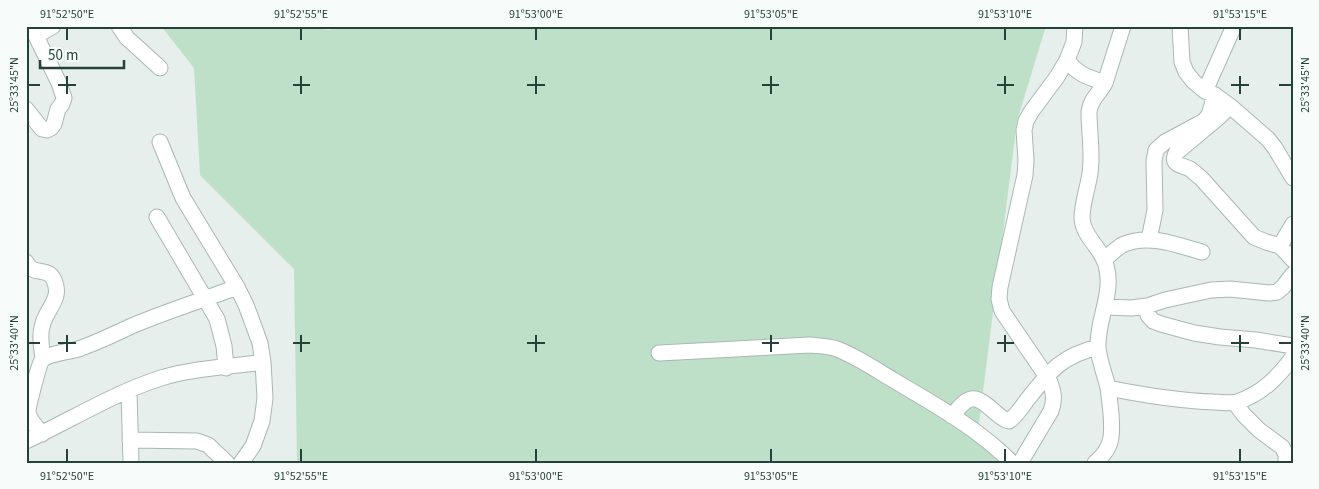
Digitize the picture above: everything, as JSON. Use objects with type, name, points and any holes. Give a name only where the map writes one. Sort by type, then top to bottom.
[{"type":"street","points":[[26,109],[42,129],[47,130],[54,124],[58,109],[64,98],[64,93],[33,31],[52,26]]},
{"type":"street","points":[[119,26],[132,42],[160,68]]},
{"type":"street","points":[[1020,463],[1051,411],[1054,402],[1054,391],[1002,311],[1000,287],[1025,175],[1024,130],[1026,121],[1067,60],[1074,42],[1075,26]]},
{"type":"street","points":[[1180,26],[1182,62],[1186,72],[1194,82],[1230,106],[1268,139],[1293,178]]},
{"type":"street","points":[[1149,240],[1155,210],[1154,170],[1156,150],[1165,142],[1204,121],[1210,115],[1210,93],[1234,26]]},
{"type":"street","points":[[1097,462],[1111,440],[1112,427],[1108,388],[1100,362],[1098,347],[1099,330],[1108,293],[1109,279],[1104,259],[1089,238],[1082,218],[1090,172],[1090,105],[1105,83],[1118,28]]},
{"type":"street","points":[[1067,60],[1080,73],[1105,83]]},
{"type":"street","points":[[1230,106],[1176,153],[1174,161],[1201,178],[1254,237],[1280,246],[1293,260]]},
{"type":"street","points":[[160,142],[183,198],[246,305],[260,343],[265,398],[262,421],[253,446],[241,463]]},
{"type":"street","points":[[157,217],[217,319],[226,368]]},
{"type":"street","points":[[1280,246],[1293,224]]},
{"type":"street","points":[[1104,259],[1122,246],[1135,241],[1165,242],[1202,252]]},
{"type":"street","points":[[26,262],[29,268],[35,271],[50,274],[56,287],[54,303],[46,313],[42,327],[43,359]]},
{"type":"street","points":[[1105,307],[1132,308],[1147,306],[1211,290],[1230,289],[1276,292],[1284,287],[1293,274]]},
{"type":"street","points":[[42,434],[30,418],[28,402],[39,365],[43,359],[93,344],[134,326],[237,287]]},
{"type":"street","points":[[1147,306],[1148,315],[1153,321],[1194,333],[1293,346]]},
{"type":"street","points":[[659,353],[794,345],[835,348],[854,356],[952,416],[982,436],[1012,463]]},
{"type":"street","points":[[952,416],[964,401],[977,399],[982,400],[1004,420],[1010,421],[1046,376],[1062,362],[1082,351],[1098,347]]},
{"type":"street","points":[[1108,388],[1189,400],[1235,402],[1251,396],[1267,386],[1278,376],[1293,357]]},
{"type":"street","points":[[26,442],[129,391],[169,376],[263,362]]},
{"type":"street","points":[[129,391],[131,463]]},
{"type":"street","points":[[1235,402],[1244,415],[1259,430],[1282,447],[1288,455]]},
{"type":"street","points":[[130,440],[197,440],[208,445],[227,463]]},
{"type":"green space","points":[[161,26],[295,26],[330,30],[337,26],[1046,26],[1017,121],[979,424],[1027,463],[297,463],[294,269],[200,175],[194,68]]}]
